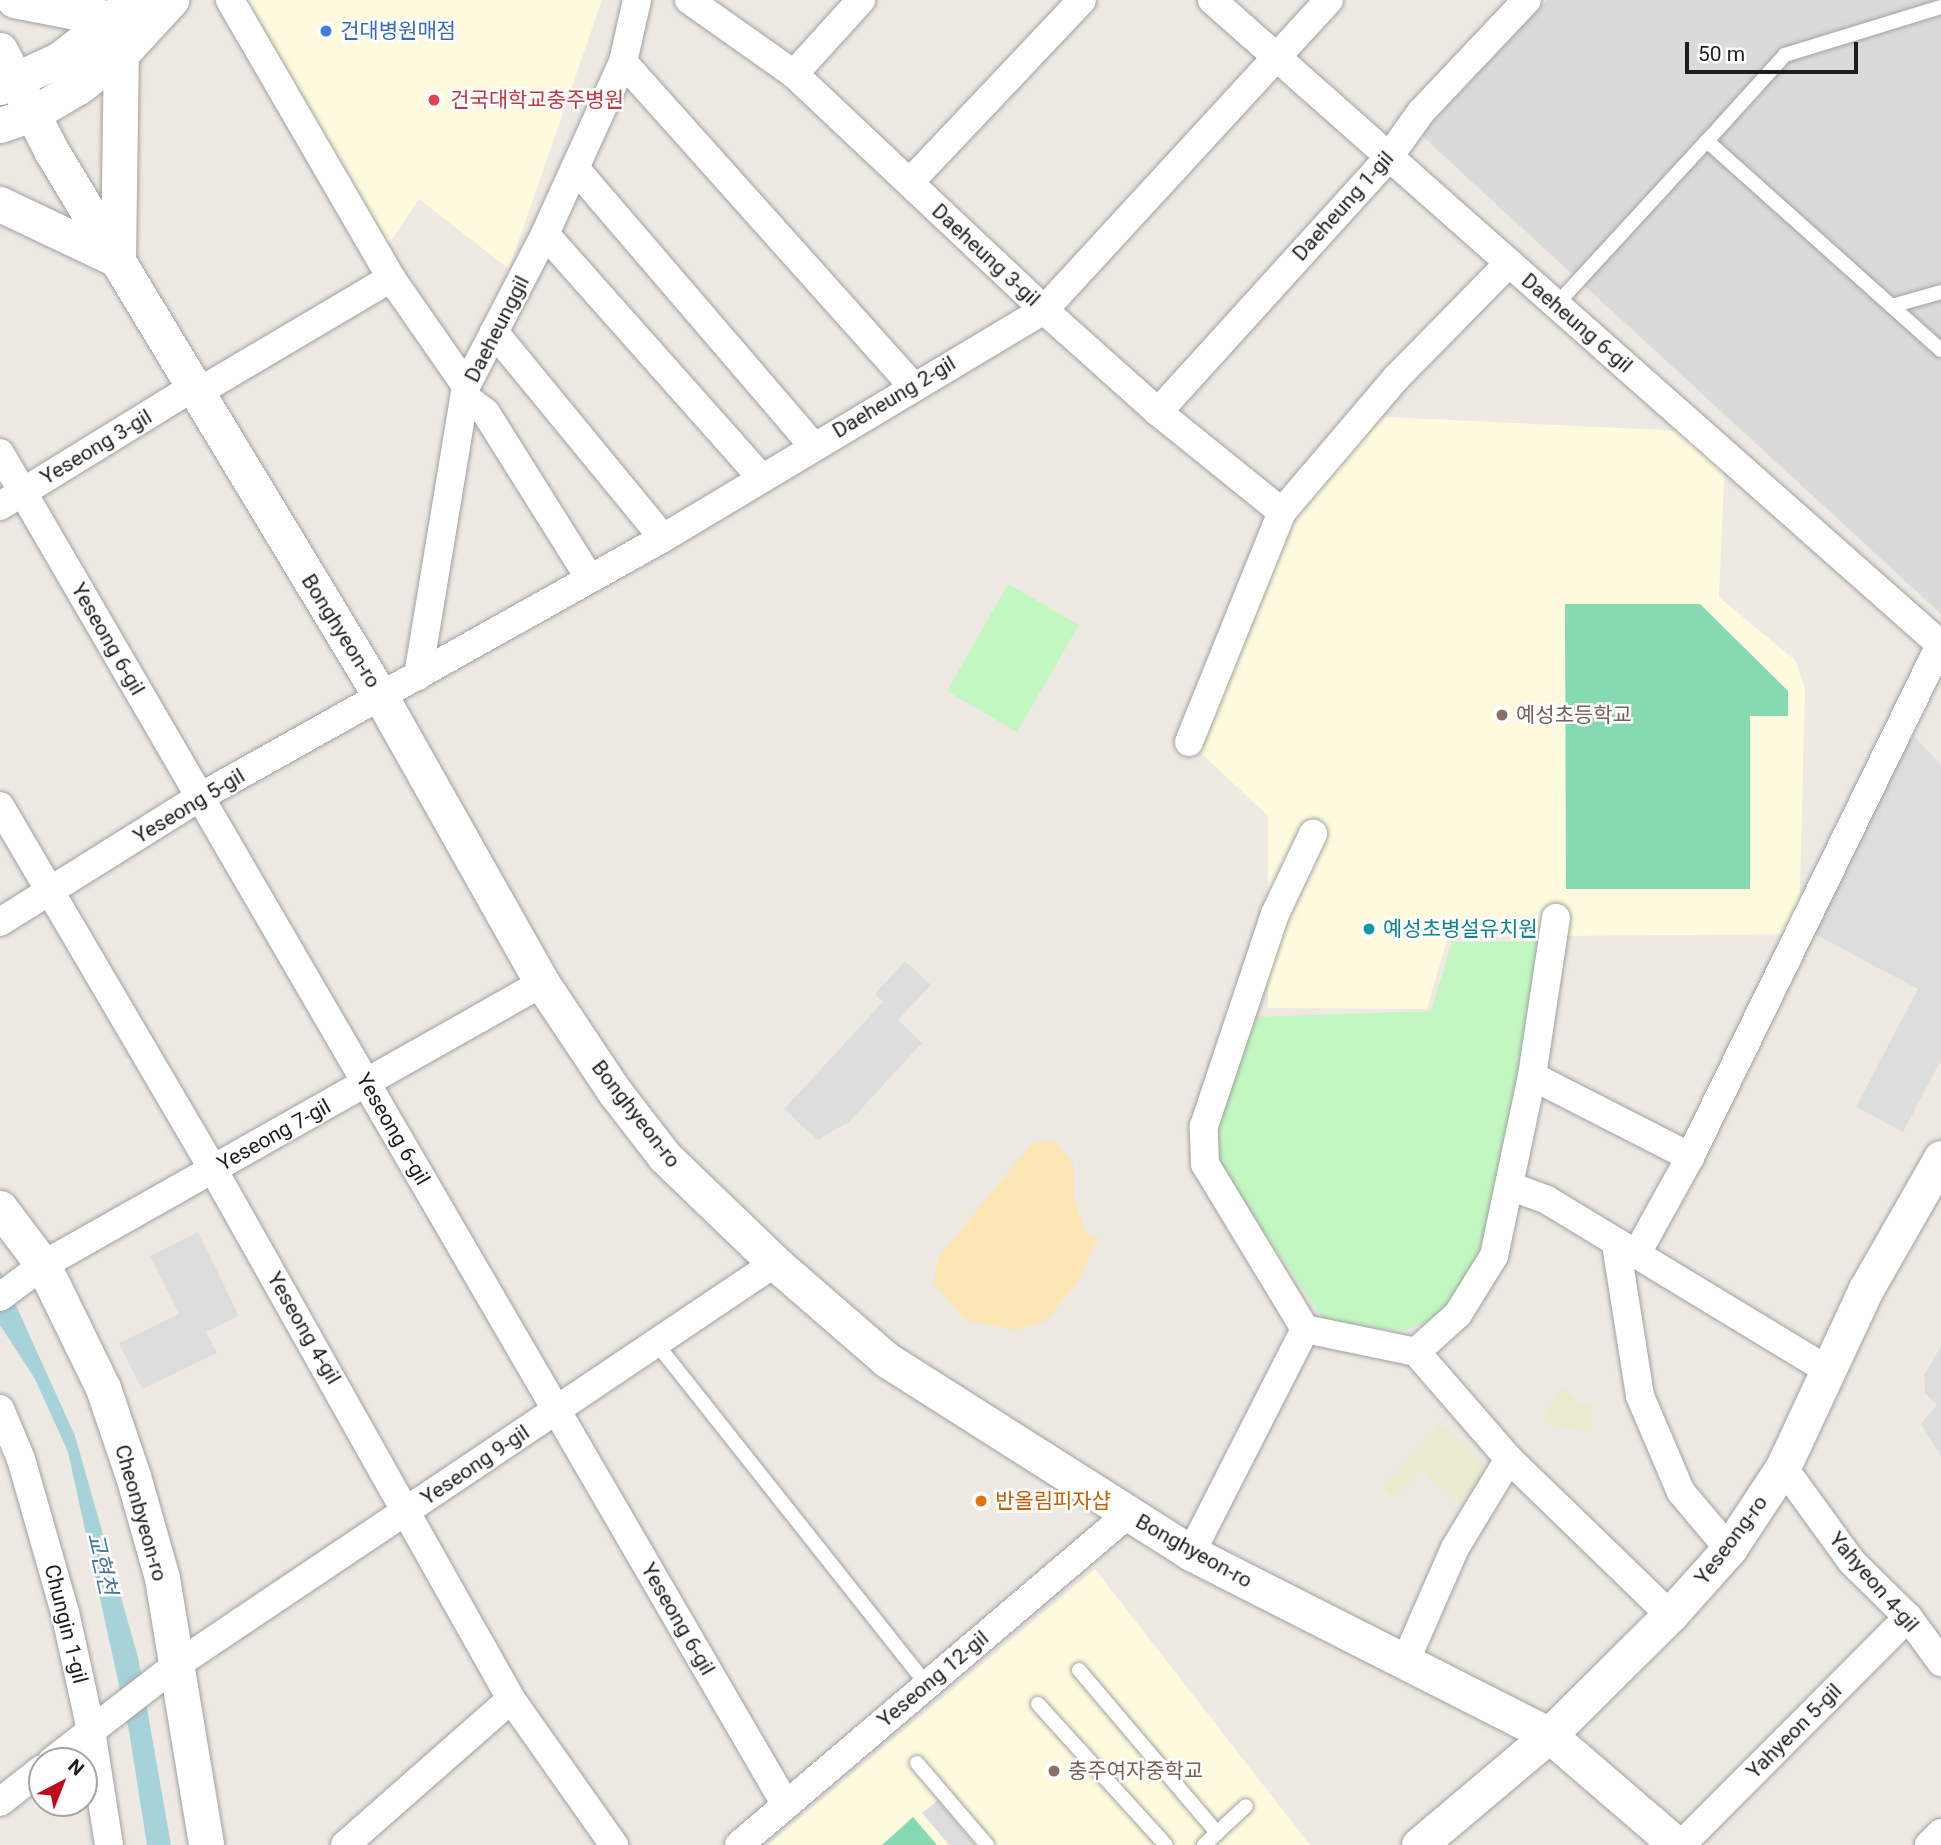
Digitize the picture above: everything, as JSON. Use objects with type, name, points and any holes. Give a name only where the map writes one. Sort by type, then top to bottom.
[{"type":"street","points":[[14,0],[123,9]]},
{"type":"street","points":[[16,120],[121,54],[171,0]]},
{"type":"street","points":[[230,0],[391,278],[466,391],[486,413],[589,577]]},
{"type":"street","name":"Daeheunggil","points":[[418,676],[466,391],[545,234],[623,62],[637,0]]},
{"type":"street","points":[[794,74],[861,0]]},
{"type":"street","points":[[909,182],[1082,0]]},
{"type":"street","name":"Daeheung 6-gil","points":[[1212,0],[1940,645]]},
{"type":"street","name":"Daeheung 2-gil","points":[[381,697],[589,577],[663,538],[760,476],[1044,310],[1329,0]]},
{"type":"street","name":"Daeheung 1-gil","points":[[1158,412],[1389,157],[1421,112],[1527,0]]},
{"type":"street","name":"Daeheung 3-gil","points":[[703,4],[794,74],[1044,310],[1158,412],[1282,512]]},
{"type":"street","points":[[9,84],[60,59],[123,9]]},
{"type":"street","name":"Bonghyeon-ro","points":[[0,50],[16,120],[118,260],[193,391],[381,697],[542,983],[614,1091],[665,1157],[775,1263],[887,1360],[1191,1553],[1549,1735],[1679,1845]]},
{"type":"street","points":[[0,204],[118,260],[121,54]]},
{"type":"street","points":[[623,62],[913,386]]},
{"type":"street","points":[[575,168],[813,446]]},
{"type":"street","points":[[545,234],[760,476]]},
{"type":"street","points":[[1189,742],[1282,512],[1397,377],[1508,263]]},
{"type":"street","name":"Yeseong 3-gil","points":[[11,499],[391,278]]},
{"type":"street","points":[[495,332],[663,538]]},
{"type":"street","name":"Yeseong 6-gil","points":[[0,453],[11,499],[200,797],[786,1805]]},
{"type":"street","points":[[1729,1549],[1681,1492],[1640,1396],[1626,1249],[1690,1157],[1940,645]]},
{"type":"street","name":"Yeseong 5-gil","points":[[0,922],[200,797],[381,697]]},
{"type":"street","name":"Yeseong 4-gil","points":[[0,806],[213,1169],[512,1699],[614,1845]]},
{"type":"street","points":[[1313,834],[1275,914],[1204,1126],[1205,1164],[1305,1329],[1416,1352],[1509,1460],[1670,1615]]},
{"type":"street","points":[[1416,1352],[1458,1314],[1494,1256],[1512,1187],[1556,918]]},
{"type":"street","name":"Yeseong 7-gil","points":[[0,1297],[43,1265],[542,983]]},
{"type":"street","points":[[1532,1076],[1690,1157]]},
{"type":"street","name":"Yeseong-ro","points":[[1419,1845],[1549,1735],[1670,1615],[1729,1549],[1783,1467],[1866,1289],[1941,1158]]},
{"type":"street","points":[[1512,1187],[1547,1200],[1828,1370]]},
{"type":"street","name":"Cheonbyeon-ro","points":[[0,1208],[43,1265],[103,1388],[133,1476],[162,1578],[166,1673],[206,1845]]},
{"type":"street","name":"Yeseong 9-gil","points":[[70,1747],[166,1673],[775,1263]]},
{"type":"street","points":[[1191,1553],[1305,1329]]},
{"type":"street","name":"Chungin 1-gil","points":[[0,1409],[21,1459],[97,1726],[108,1845]]},
{"type":"street","points":[[1405,1662],[1455,1548],[1509,1460]]},
{"type":"street","name":"Yahyeon 4-gil","points":[[1783,1467],[1852,1562],[1908,1617],[1940,1657]]},
{"type":"street","name":"Yeseong 12-gil","points":[[739,1845],[1128,1514]]},
{"type":"street","name":"Yahyeon 5-gil","points":[[1679,1845],[1908,1617]]},
{"type":"street","points":[[345,1845],[512,1699]]},
{"type":"street","points":[[0,1802],[28,1780]]},
{"type":"street","points":[[1929,1845],[1941,1833]]},
{"type":"lane","points":[[1556,305],[1786,55],[1941,7]]},
{"type":"lane","points":[[1707,141],[1941,350]]},
{"type":"lane","points":[[1892,306],[1941,292]]},
{"type":"lane","points":[[656,1343],[927,1685]]},
{"type":"lane","points":[[1079,1670],[1217,1833]]},
{"type":"lane","points":[[1038,1704],[1166,1845]]},
{"type":"lane","points":[[918,1763],[988,1845]]},
{"type":"lane","points":[[1204,1845],[1246,1806]]},
{"type":"shaded area","name":"건국대학교충주병원","points":[[244,0],[602,0],[509,269],[419,199],[386,248]]},
{"type":"shaded area","points":[[1547,0],[1941,0],[1941,614],[1421,135]]},
{"type":"shaded area","name":"예성초등학교","points":[[1364,416],[1726,433],[1719,597],[1796,661],[1805,689],[1799,934],[1448,937],[1427,1009],[1268,1008],[1268,816],[1189,742],[1282,512]]},
{"type":"shaded area","points":[[1913,735],[1941,765],[1941,1060],[1903,1132],[1856,1107],[1918,989],[1809,931]]},
{"type":"shaded area","points":[[905,961],[931,985],[898,1020],[922,1043],[850,1121],[818,1140],[784,1109],[883,1002],[875,994]]},
{"type":"shaded area","points":[[198,1232],[239,1316],[206,1332],[217,1353],[142,1389],[119,1343],[179,1314],[150,1256]]},
{"type":"shaded area","points":[[1941,1347],[1941,1456],[1921,1424],[1937,1405],[1925,1393],[1924,1375]]},
{"type":"shaded area","name":"충주여자중학교","points":[[1095,1569],[1310,1845],[768,1845]]},
{"type":"shaded area","points":[[938,1800],[975,1845],[949,1845],[922,1813]]},
{"type":"green space","points":[[1008,584],[1079,625],[1017,732],[947,691]]},
{"type":"green space","points":[[1565,604],[1700,604],[1788,691],[1788,716],[1750,716],[1750,889],[1566,889]]},
{"type":"green space","points":[[1543,941],[1492,1226],[1465,1284],[1432,1320],[1403,1331],[1324,1320],[1217,1163],[1216,1112],[1258,1017],[1431,1011],[1452,942]]},
{"type":"green space","points":[[1561,1386],[1582,1405],[1592,1403],[1591,1433],[1542,1422]]},
{"type":"green space","points":[[1442,1424],[1484,1465],[1485,1477],[1459,1504],[1422,1469],[1394,1498],[1382,1487]]},
{"type":"green space","points":[[913,1817],[937,1845],[882,1845]]},
{"type":"sand","points":[[1052,1139],[1073,1162],[1074,1197],[1086,1235],[1098,1237],[1078,1282],[1045,1321],[1016,1330],[966,1321],[934,1283],[938,1258],[1031,1145]]},
{"type":"water","name":"교현천","points":[[0,1270],[75,1436],[138,1657],[171,1845],[147,1845],[129,1731],[68,1452],[35,1379],[0,1325]]},
{"type":"place","name":"건대병원매점","points":[[326,31]]},
{"type":"place","name":"건국대학교충주병원","points":[[434,100]]},
{"type":"place","name":"예성초등학교","points":[[1502,715]]},
{"type":"place","name":"예성초병설유치원","points":[[1369,929]]},
{"type":"place","name":"반올림피자샵","points":[[981,1501]]},
{"type":"place","name":"충주여자중학교","points":[[1054,1771]]}]
